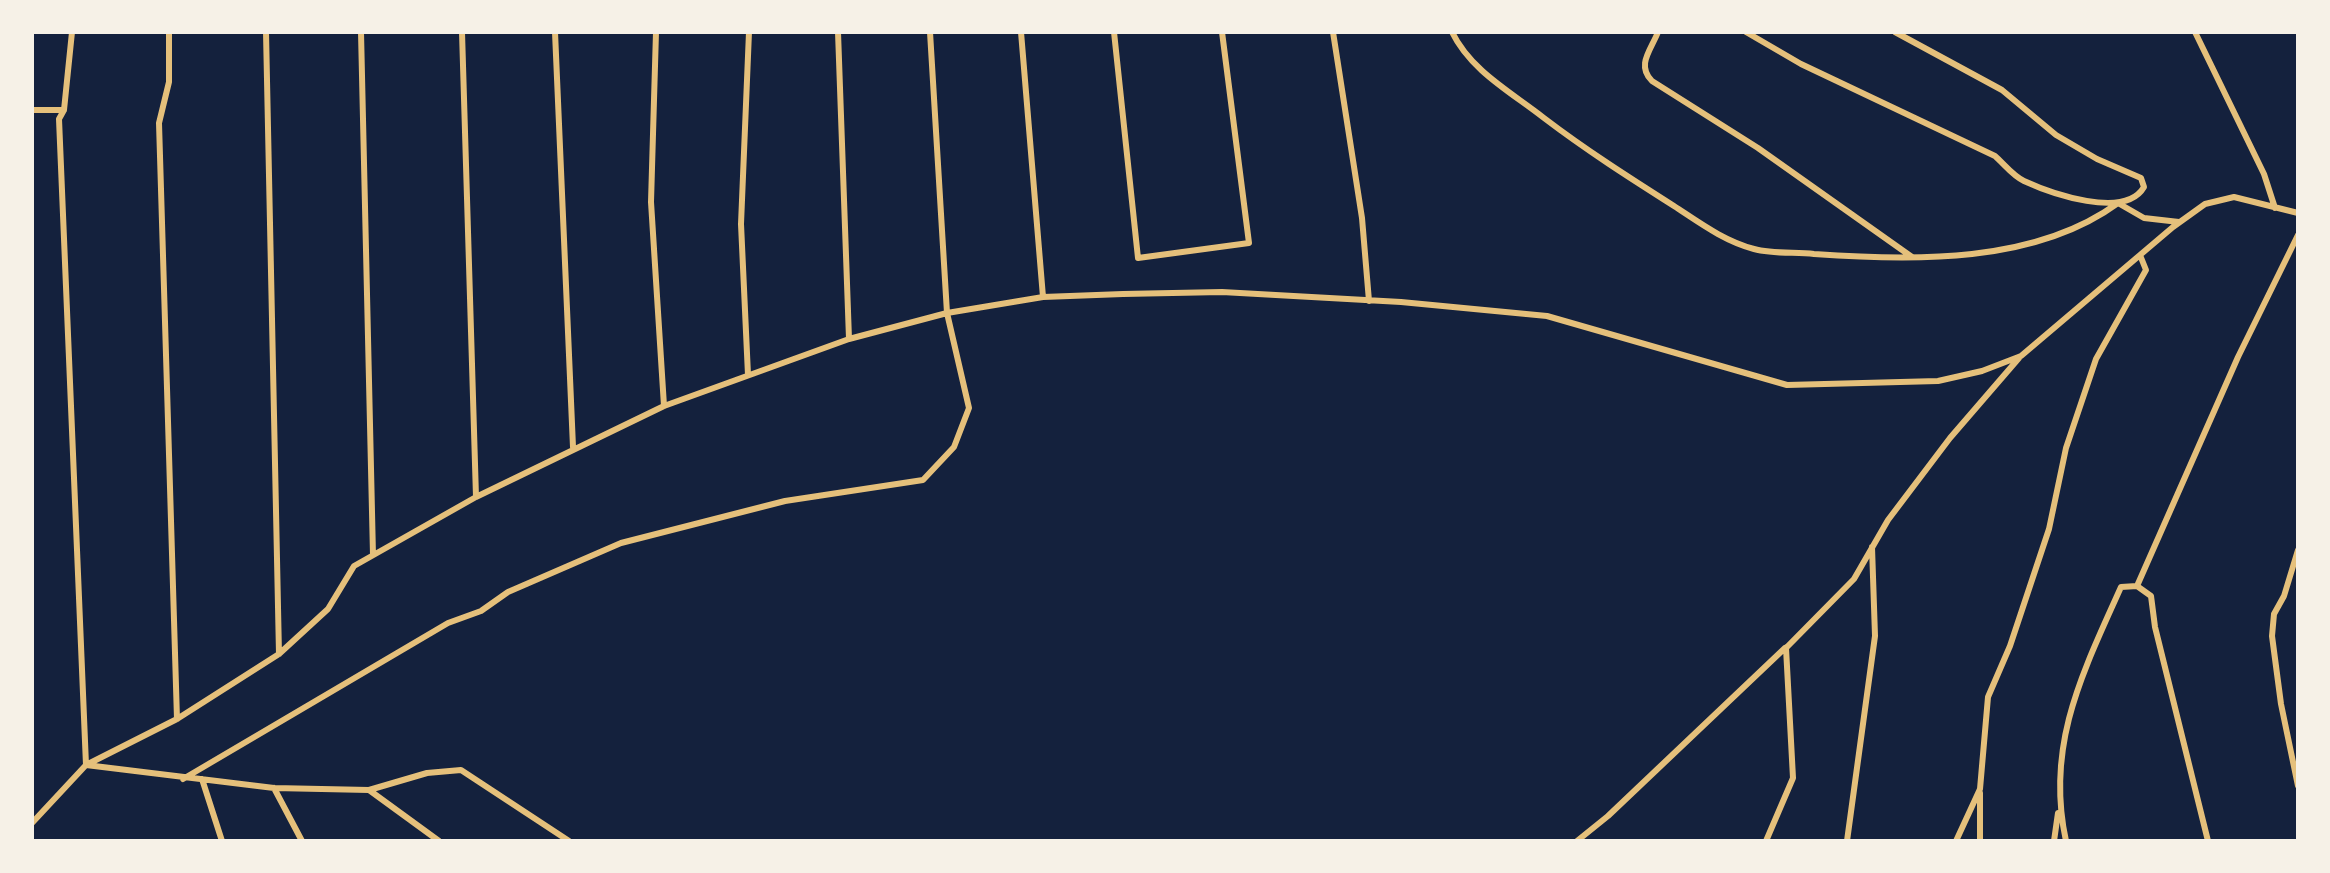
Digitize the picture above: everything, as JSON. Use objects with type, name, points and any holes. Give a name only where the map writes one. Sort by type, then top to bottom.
[{"type":"street","points":[[72,32],[64,110],[59,119],[86,765]]},
{"type":"street","points":[[169,32],[169,82],[159,123],[177,719]]},
{"type":"street","points":[[266,32],[279,654]]},
{"type":"street","points":[[361,32],[373,555]]},
{"type":"street","points":[[462,32],[476,497]]},
{"type":"street","points":[[555,32],[573,447]]},
{"type":"street","points":[[656,32],[651,202],[664,406]]},
{"type":"street","points":[[748,375],[741,224],[749,32]]},
{"type":"street","points":[[838,32],[849,339]]},
{"type":"street","points":[[183,779],[448,623],[481,611],[508,592],[621,543],[785,501],[923,480],[954,447],[969,408],[947,313],[930,32]]},
{"type":"street","points":[[1021,32],[1043,297]]},
{"type":"street","points":[[1114,32],[1138,258],[1249,243],[1222,32]]},
{"type":"street","points":[[1333,32],[1360,205],[1369,301]]},
{"type":"street","points":[[1452,32],[1460,48],[1500,87],[1576,143],[1713,233],[1755,250],[1912,257],[1997,249],[2059,236],[2090,223],[2118,203],[2140,194],[2144,187],[2141,178],[2070,143],[2002,90],[1895,32]]},
{"type":"street","points":[[1658,32],[1643,64],[1652,81],[1758,148],[1912,257]]},
{"type":"street","points":[[1746,32],[1814,71],[1995,156],[2021,180],[2077,200],[2118,203],[2144,218],[2179,222]]},
{"type":"street","points":[[2195,32],[2264,174],[2275,208]]},
{"type":"street","points":[[32,110],[64,110]]},
{"type":"street","points":[[1577,841],[1608,816],[1786,648],[1854,579],[1888,520],[1950,438],[2021,356],[2179,222],[2205,204],[2234,197],[2298,213]]},
{"type":"street","points":[[2137,586],[2238,357],[2298,235]]},
{"type":"street","points":[[1980,841],[1980,789],[1988,697],[2010,646],[2049,529],[2066,448],[2096,359],[2146,270],[2140,255]]},
{"type":"street","points":[[32,823],[86,765],[177,719],[279,654],[328,609],[354,566],[476,497],[573,447],[664,406],[849,339],[947,313],[1043,297],[1222,292],[1547,316],[1787,385],[1938,381],[1982,371],[2021,356]]},
{"type":"street","points":[[1847,841],[1852,822],[1863,709],[1873,666],[1872,547]]},
{"type":"street","points":[[2298,550],[2284,596],[2274,614],[2272,636],[2281,704],[2298,786]]},
{"type":"street","points":[[2054,841],[2062,751],[2070,704],[2121,587],[2137,586],[2151,596],[2155,627],[2208,841]]},
{"type":"street","points":[[1766,841],[1793,778],[1786,648]]},
{"type":"street","points":[[86,765],[274,788],[369,790],[427,773],[461,770],[569,841]]},
{"type":"street","points":[[202,779],[222,841]]},
{"type":"street","points":[[274,788],[302,841]]},
{"type":"street","points":[[1956,841],[1980,789]]},
{"type":"street","points":[[369,790],[439,841]]},
{"type":"street","points":[[2059,808],[2066,841]]}]
